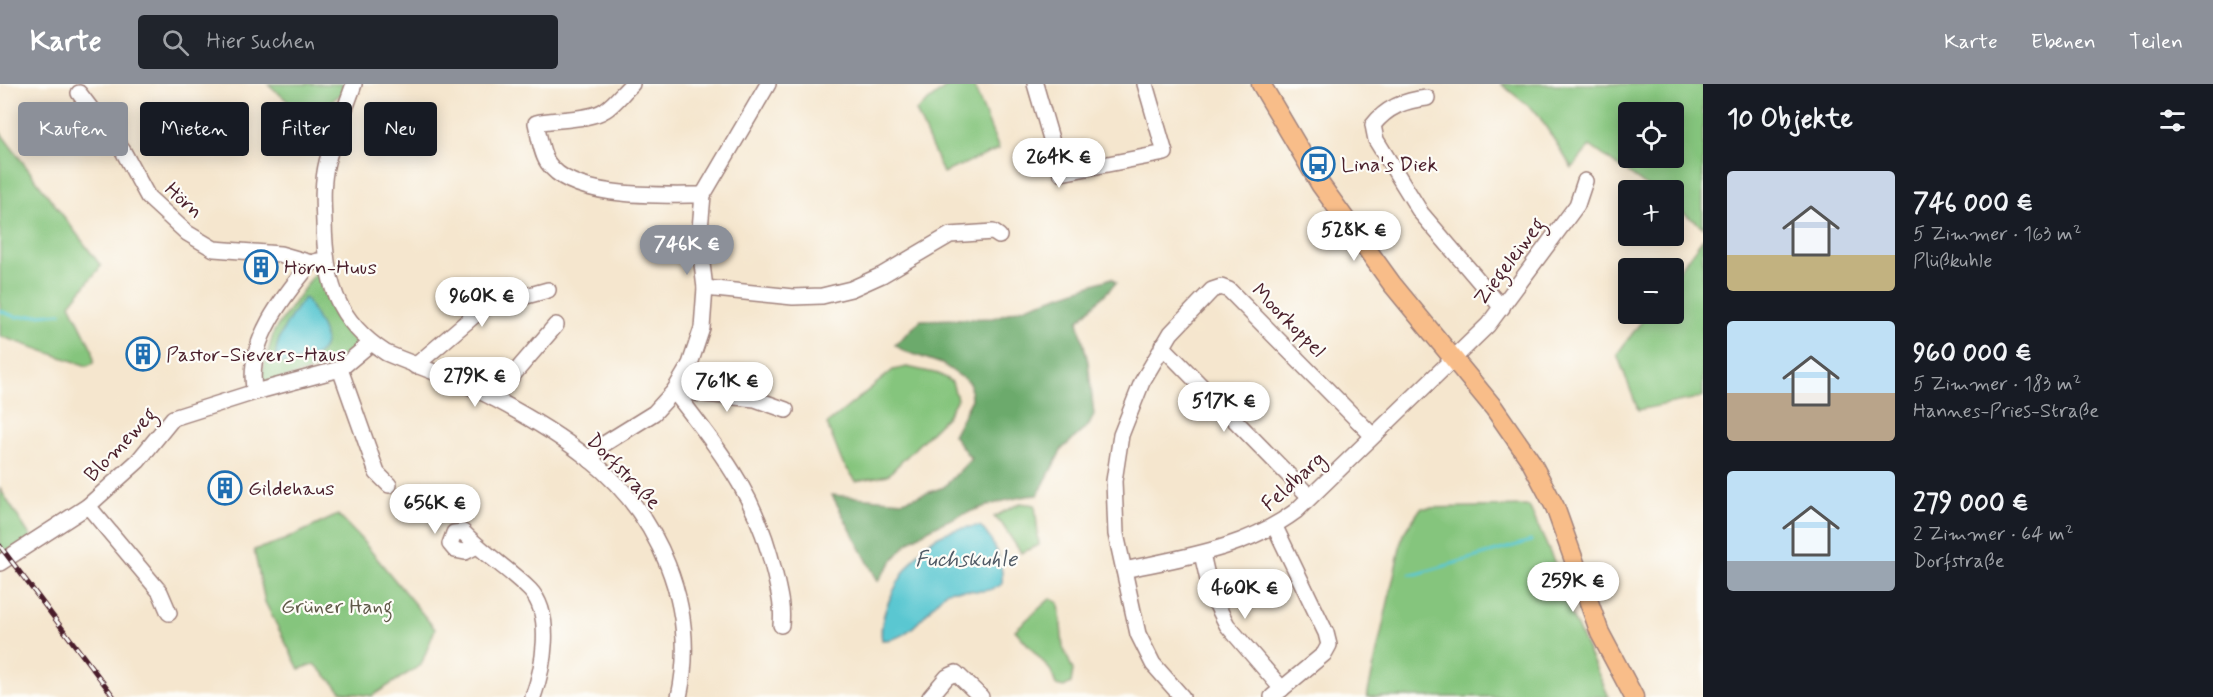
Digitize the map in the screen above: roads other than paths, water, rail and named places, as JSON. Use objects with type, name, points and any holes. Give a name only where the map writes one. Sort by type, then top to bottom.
[{"type":"main road","points":[[1261,84],[1320,184],[1392,284],[1454,357],[1513,433],[1544,483],[1570,546],[1600,633],[1634,697]]},
{"type":"street","name":"Dorfstraße","points":[[354,84],[326,165],[323,192],[318,261],[337,300],[355,329],[371,343],[415,366],[493,398],[562,439],[590,460],[640,512],[676,585],[684,622],[685,646],[679,697]]},
{"type":"street","points":[[632,84],[606,110],[593,116],[560,118],[536,123],[546,161],[555,171],[569,179],[622,195],[703,195]]},
{"type":"street","points":[[590,460],[604,444],[654,413],[675,391],[690,364],[702,328],[705,288],[699,240],[703,195],[768,84]]},
{"type":"street","points":[[1035,84],[1061,172],[1165,153],[1145,84]]},
{"type":"street","name":"Hörn","points":[[79,93],[123,151],[148,197],[187,233],[214,249],[280,254],[318,261]]},
{"type":"street","points":[[1427,98],[1405,100],[1380,116],[1373,125],[1376,140],[1420,213],[1502,308]]},
{"type":"street","name":"Ziegeleiweg","points":[[1454,357],[1502,308],[1577,205],[1585,181]]},
{"type":"street","points":[[705,288],[793,297],[822,296],[851,289],[950,235],[993,232],[999,236]]},
{"type":"street","points":[[255,390],[252,375],[265,327],[318,261]]},
{"type":"street","name":"Moorkoppel","points":[[1182,697],[1153,664],[1142,641],[1124,570],[1113,509],[1118,451],[1134,398],[1171,333],[1212,290],[1221,287],[1229,290],[1372,435]]},
{"type":"street","points":[[415,366],[483,308],[548,290]]},
{"type":"street","points":[[493,398],[556,325]]},
{"type":"street","points":[[371,343],[340,369],[376,473],[389,485]]},
{"type":"street","points":[[1162,346],[1310,497]]},
{"type":"street","name":"Feldbarg","points":[[1124,570],[1235,545],[1275,527],[1310,497],[1454,357]]},
{"type":"street","name":"Blomeweg","points":[[0,563],[88,506],[138,461],[173,418],[255,390],[340,369]]},
{"type":"street","points":[[675,391],[755,399],[786,410]]},
{"type":"street","points":[[675,391],[731,466],[756,510],[783,609],[781,625]]},
{"type":"street","points":[[88,506],[160,592],[169,613]]},
{"type":"street","points":[[1202,554],[1211,593],[1227,625],[1277,693],[1324,654],[1329,645],[1326,633],[1275,527]]},
{"type":"street","points":[[477,546],[536,598],[545,639],[538,686],[533,697]]},
{"type":"street","points":[[930,697],[946,677],[956,673],[981,697]]},
{"type":"water","points":[[304,298],[324,334],[323,349],[317,355],[306,359],[279,363],[276,349],[279,340]]},
{"type":"water","name":"Fuchskuhle","points":[[980,526],[990,538],[997,553],[1002,584],[982,591],[947,591],[910,630],[892,639],[882,640],[884,614],[890,599],[906,569],[916,556],[940,535],[957,529]]},
{"type":"waterway","points":[[0,311],[16,317],[61,313]]},
{"type":"waterway","points":[[1410,574],[1417,574],[1531,541]]},
{"type":"railway","points":[[0,546],[114,697]]},
{"type":"place","name":"Lina's Diek","points":[[1318,164]]},
{"type":"place","name":"Hörn-Huus","points":[[261,267]]},
{"type":"place","name":"Pastor-Sievers-Haus","points":[[143,354]]},
{"type":"place","name":"Gildehaus","points":[[225,488]]},
{"type":"park label","name":"Grüner Hang","points":[[337,606]]}]
